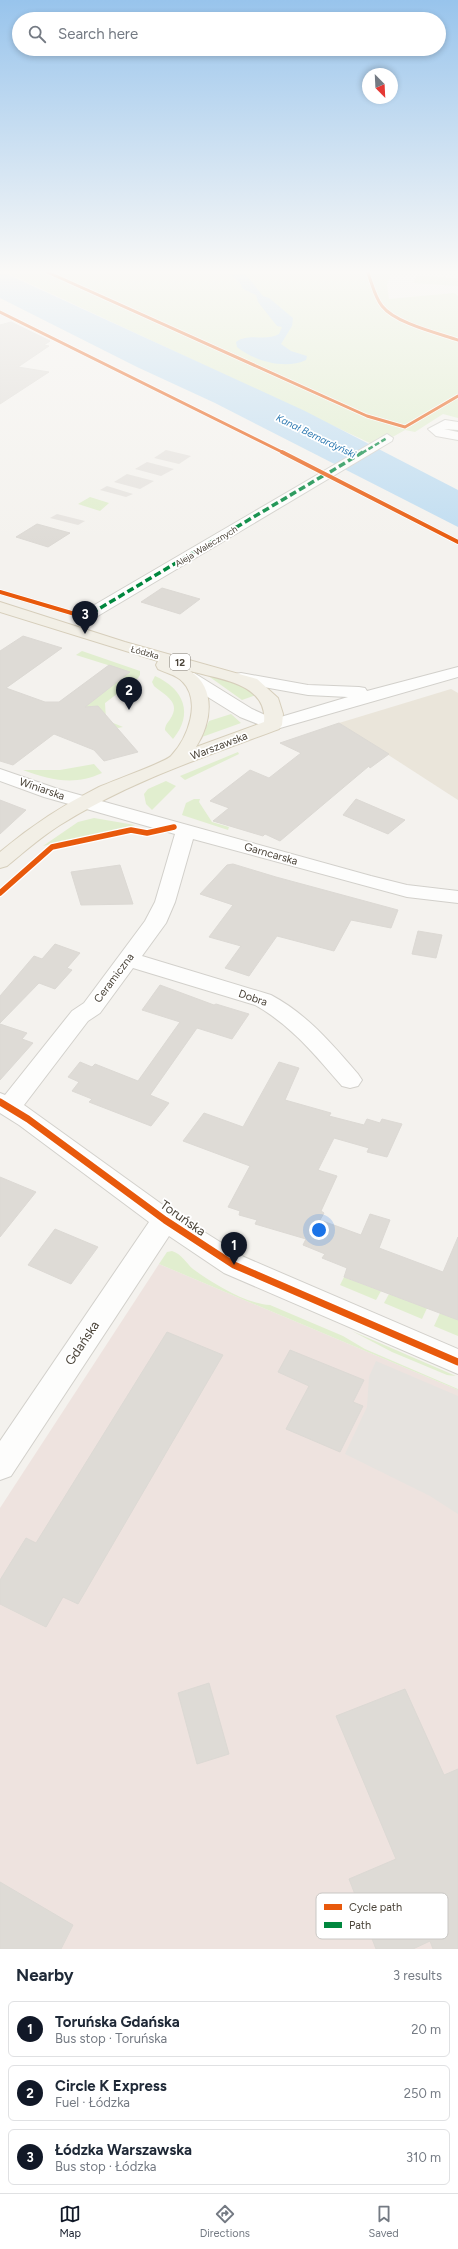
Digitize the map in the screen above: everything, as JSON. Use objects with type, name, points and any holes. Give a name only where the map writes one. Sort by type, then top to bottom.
[{"type":"main road","name":"Łódzka","points":[[0,607],[119,645],[241,678]]},
{"type":"main road","name":"Łódzka","points":[[119,645],[188,677]]},
{"type":"main road","name":"12","points":[[176,762],[193,739],[201,716],[199,700],[188,677]]},
{"type":"main road","name":"12","points":[[241,678],[259,687],[269,698],[274,714],[273,725]]},
{"type":"main road","name":"Warszawska","points":[[0,862],[51,822],[85,803],[176,762],[273,725]]},
{"type":"street","points":[[458,426],[445,424],[434,429],[441,433],[458,436]]},
{"type":"street","name":"Aleja Walecznych","points":[[85,617],[387,438]]},
{"type":"street","name":"Warszawska","points":[[273,725],[458,672]]},
{"type":"street","points":[[188,677],[246,713],[273,725]]},
{"type":"street","points":[[241,678],[308,690],[388,691]]},
{"type":"street","name":"Winiarska","points":[[0,775],[85,803]]},
{"type":"street","name":"Garncarska","points":[[85,803],[366,881],[408,891],[458,897]]},
{"type":"street","name":"Ceramiczna","points":[[4,1104],[80,1016],[92,1008],[155,923],[165,902],[186,830]]},
{"type":"street","name":"Dobra","points":[[129,959],[263,1000],[281,1008],[300,1023],[350,1080]]},
{"type":"street","name":"Toruńska","points":[[4,1104],[165,1220],[199,1243],[241,1268],[458,1362]]},
{"type":"street","name":"Gdańska","points":[[0,1466],[165,1220]]},
{"type":"shaded area","points":[[166,450],[191,456],[179,464],[154,458]]},
{"type":"shaded area","points":[[147,462],[174,469],[161,476],[135,469]]},
{"type":"shaded area","points":[[127,474],[154,481],[140,489],[114,482]]},
{"type":"shaded area","points":[[107,486],[133,494],[126,497],[100,490]]},
{"type":"shaded area","points":[[57,514],[85,521],[78,525],[50,518]]},
{"type":"shaded area","points":[[451,689],[458,693],[458,800],[339,723]]},
{"type":"shaded area","points":[[159,1264],[458,1390],[458,1949],[0,1949],[0,1508]]},
{"type":"shaded area","points":[[376,1361],[458,1396],[458,1514],[430,1496],[345,1454],[367,1407],[369,1377]]},
{"type":"green space","points":[[197,362],[458,362],[458,418],[443,414],[415,432],[405,430],[389,439],[372,444]]},
{"type":"green space","points":[[90,497],[109,503],[100,511],[78,504]]},
{"type":"green space","points":[[82,651],[140,671],[138,678],[105,703],[106,720],[123,727],[118,728],[79,711],[130,672],[76,655]]},
{"type":"green space","points":[[207,675],[234,682],[259,694],[242,700]]},
{"type":"green space","points":[[155,676],[165,681],[173,688],[183,703],[183,720],[173,739],[165,728],[172,716],[174,706],[166,695],[154,686],[152,682]]},
{"type":"green space","points":[[231,714],[241,723],[202,737],[209,721]]},
{"type":"green space","points":[[238,752],[239,754],[185,780],[180,776]]},
{"type":"green space","points":[[94,764],[102,773],[92,777],[72,780],[43,777],[23,770],[60,770]]},
{"type":"green space","points":[[166,781],[176,786],[152,810],[146,804],[144,794],[148,789]]},
{"type":"green space","points":[[194,799],[200,799],[199,802],[212,822],[229,827],[228,830],[182,815],[186,803]]},
{"type":"green space","points":[[94,818],[135,825],[43,846],[78,822]]},
{"type":"green space","points":[[172,1251],[181,1256],[193,1269],[210,1281],[240,1297],[250,1301],[270,1305],[343,1336],[365,1349],[458,1390],[159,1264],[167,1252]]},
{"type":"green space","points":[[344,1277],[381,1291],[376,1300],[340,1285]]},
{"type":"green space","points":[[389,1294],[427,1308],[422,1319],[384,1303]]},
{"type":"green space","points":[[440,1313],[458,1320],[458,1336],[434,1326]]},
{"type":"green space","points":[[352,1331],[456,1376],[447,1375],[392,1352]]},
{"type":"water","name":"Kanał Bernardyński","points":[[127,362],[198,362],[305,411],[458,490],[458,527],[215,403]]},
{"type":"water","points":[[270,362],[301,362],[289,364]]},
{"type":"building","points":[[0,362],[25,362],[18,367],[49,372],[0,404]]},
{"type":"building","points":[[37,524],[70,533],[48,547],[16,537]]},
{"type":"building","points":[[162,588],[200,599],[180,614],[141,602]]},
{"type":"building","points":[[23,636],[62,648],[6,688],[45,702],[59,702],[109,665],[130,672],[85,707],[98,706],[138,752],[104,761],[94,750],[54,734],[13,765],[0,761],[0,651]]},
{"type":"building","points":[[339,723],[389,754],[370,768],[369,766],[280,841],[265,834],[263,836],[213,821],[229,808],[210,801],[250,770],[269,778],[301,753],[280,743]]},
{"type":"building","points":[[356,799],[405,820],[388,834],[343,815]]},
{"type":"building","points":[[0,800],[26,810],[0,834]]},
{"type":"building","points":[[233,864],[398,910],[391,928],[351,920],[334,951],[277,936],[249,976],[225,968],[241,946],[209,937],[233,905],[200,894],[227,865]]},
{"type":"building","points":[[120,865],[133,904],[81,905],[71,872]]},
{"type":"building","points":[[418,931],[442,935],[436,958],[412,954]]},
{"type":"building","points":[[55,944],[80,953],[67,968],[72,970],[55,989],[39,983],[0,1023],[0,996],[34,956],[42,959]]},
{"type":"building","points":[[160,985],[214,1005],[216,1004],[249,1014],[232,1039],[197,1028],[150,1095],[169,1103],[151,1126],[89,1102],[92,1099],[72,1091],[79,1082],[68,1077],[80,1062],[92,1067],[95,1064],[138,1081],[180,1022],[142,1010]]},
{"type":"building","points":[[0,1024],[27,1033],[22,1039],[33,1043],[0,1080]]},
{"type":"building","points":[[279,1062],[299,1068],[285,1100],[331,1113],[329,1116],[364,1125],[367,1119],[380,1123],[382,1119],[402,1124],[387,1157],[367,1152],[369,1148],[334,1138],[318,1170],[337,1176],[321,1211],[324,1213],[320,1220],[361,1235],[370,1214],[390,1220],[379,1248],[443,1272],[458,1237],[458,1320],[344,1277],[347,1268],[322,1258],[325,1254],[303,1245],[306,1239],[255,1224],[257,1220],[239,1215],[240,1211],[228,1207],[250,1166],[183,1141],[204,1113],[243,1127]]},
{"type":"building","points":[[0,1177],[36,1192],[0,1237]]},
{"type":"building","points":[[55,1229],[98,1247],[71,1284],[28,1265]]},
{"type":"building","points":[[167,1332],[223,1355],[78,1604],[63,1597],[46,1627],[0,1604],[0,1580],[26,1538],[36,1543]]},
{"type":"building","points":[[290,1350],[364,1380],[353,1402],[363,1406],[340,1452],[286,1429],[309,1386],[278,1372]]},
{"type":"building","points":[[209,1683],[229,1754],[197,1764],[178,1693]]},
{"type":"building","points":[[405,1689],[444,1775],[458,1769],[458,1949],[433,1949],[430,1941],[413,1949],[376,1949],[372,1939],[448,1939],[448,1893],[354,1893],[349,1879],[396,1859],[336,1716]]},
{"type":"building","points":[[0,1882],[73,1925],[61,1949],[0,1949]]},
{"type":"marked path","points":[[330,472],[387,438]]},
{"type":"marked path","points":[[82,616],[85,617],[326,474]]},
{"type":"cycle path","points":[[101,362],[326,474],[458,542]]},
{"type":"cycle path","points":[[246,362],[367,416],[405,427],[458,396]]},
{"type":"cycle path","points":[[0,592],[85,617]]},
{"type":"cycle path","points":[[0,893],[52,847],[131,830],[147,833],[174,827]]},
{"type":"cycle path","points":[[0,1102],[28,1119],[165,1220],[234,1265],[458,1362]]},
{"type":"place","name":"Łódzka Warszawska","points":[[85,634]]},
{"type":"place","name":"Circle K Express","points":[[129,710]]},
{"type":"place","name":"Toruńska Gdańska","points":[[234,1265]]}]
